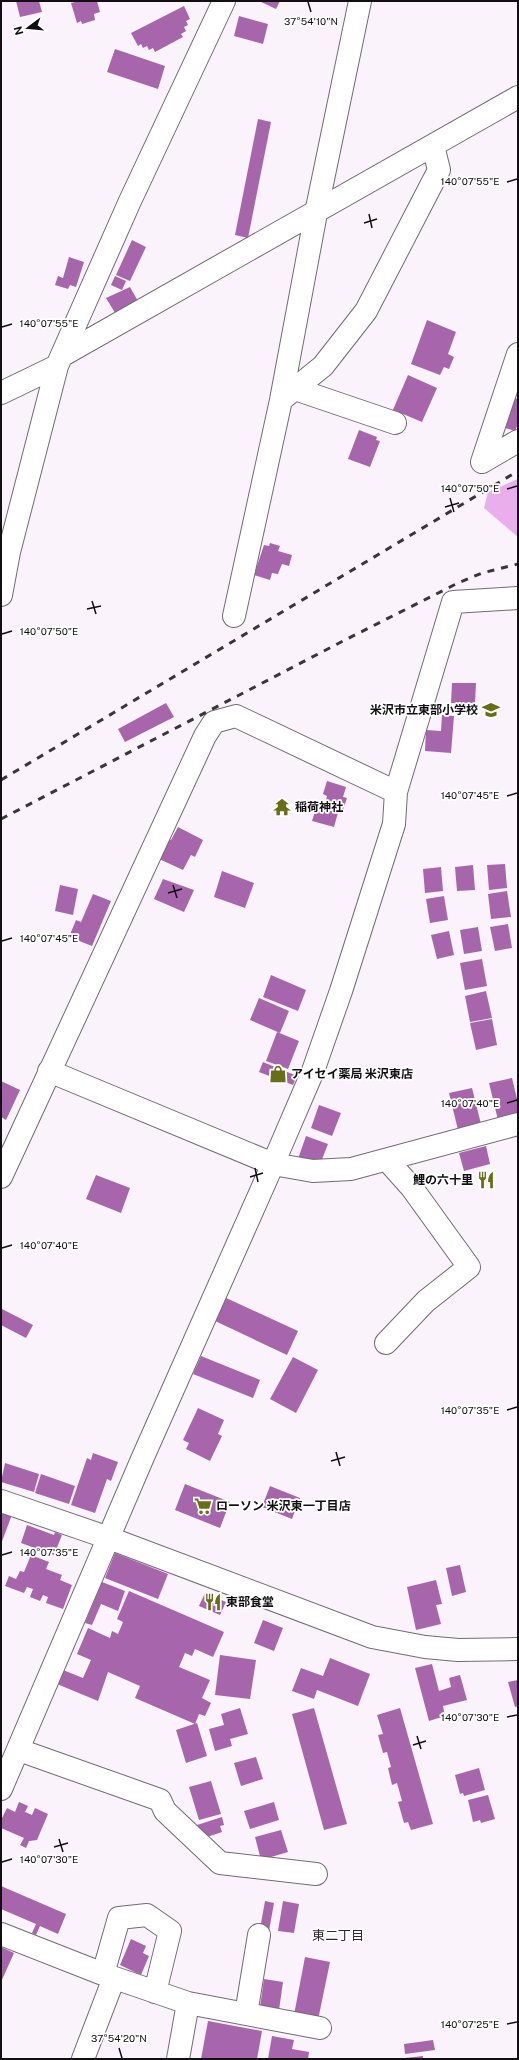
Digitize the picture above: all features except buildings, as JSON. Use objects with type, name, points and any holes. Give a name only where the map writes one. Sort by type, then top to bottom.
[{"type":"street","points":[[1,595],[9,552],[60,360],[130,201],[224,1]]},
{"type":"street","points":[[234,616],[288,394],[316,213],[360,1]]},
{"type":"street","points":[[1,394],[518,97]]},
{"type":"street","points":[[288,394],[323,366],[366,311],[439,170],[434,146]]},
{"type":"street","points":[[518,354],[482,462],[518,441]]},
{"type":"street","points":[[288,394],[395,423]]},
{"type":"street","points":[[1,1789],[19,1750],[146,1450],[313,1071],[341,991],[394,824],[396,792],[453,602],[518,598]]},
{"type":"street","points":[[1,1177],[202,743],[214,722],[236,716],[396,792]]},
{"type":"street","points":[[50,1071],[273,1164],[313,1171],[350,1169],[518,1124]]},
{"type":"street","points":[[386,1343],[426,1301],[469,1267],[412,1188],[387,1160]]},
{"type":"street","points":[[1,1501],[109,1538],[372,1637],[425,1647],[458,1650],[518,1649]]},
{"type":"street","points":[[19,1750],[160,1800],[164,1811],[220,1863],[316,1874]]},
{"type":"street","points":[[83,2059],[108,1976],[120,1918],[148,1915],[170,1931],[155,1992]]},
{"type":"street","points":[[1,1934],[108,1976],[188,2003],[320,2028]]},
{"type":"street","points":[[246,2014],[259,1935]]},
{"type":"street","points":[[178,2059],[188,2003]]},
{"type":"shaded area","points":[[518,479],[518,537],[484,508],[488,492]]},
{"type":"railway","points":[[1,780],[518,471]]},
{"type":"railway","points":[[1,819],[345,640],[458,583],[482,573],[518,564]]},
{"type":"place","name":"米沢市立東部小学校","points":[[491,710]]},
{"type":"place","name":"稲荷神社","points":[[282,807]]},
{"type":"place","name":"アイセイ薬局 米沢東店","points":[[278,1074]]},
{"type":"place","name":"鯉の六十里","points":[[486,1180]]},
{"type":"place","name":"ローソン 米沢東一丁目店","points":[[203,1506]]},
{"type":"place","name":"東部食堂","points":[[213,1602]]},
{"type":"district","name":"東二丁目","points":[[338,1935]]}]
